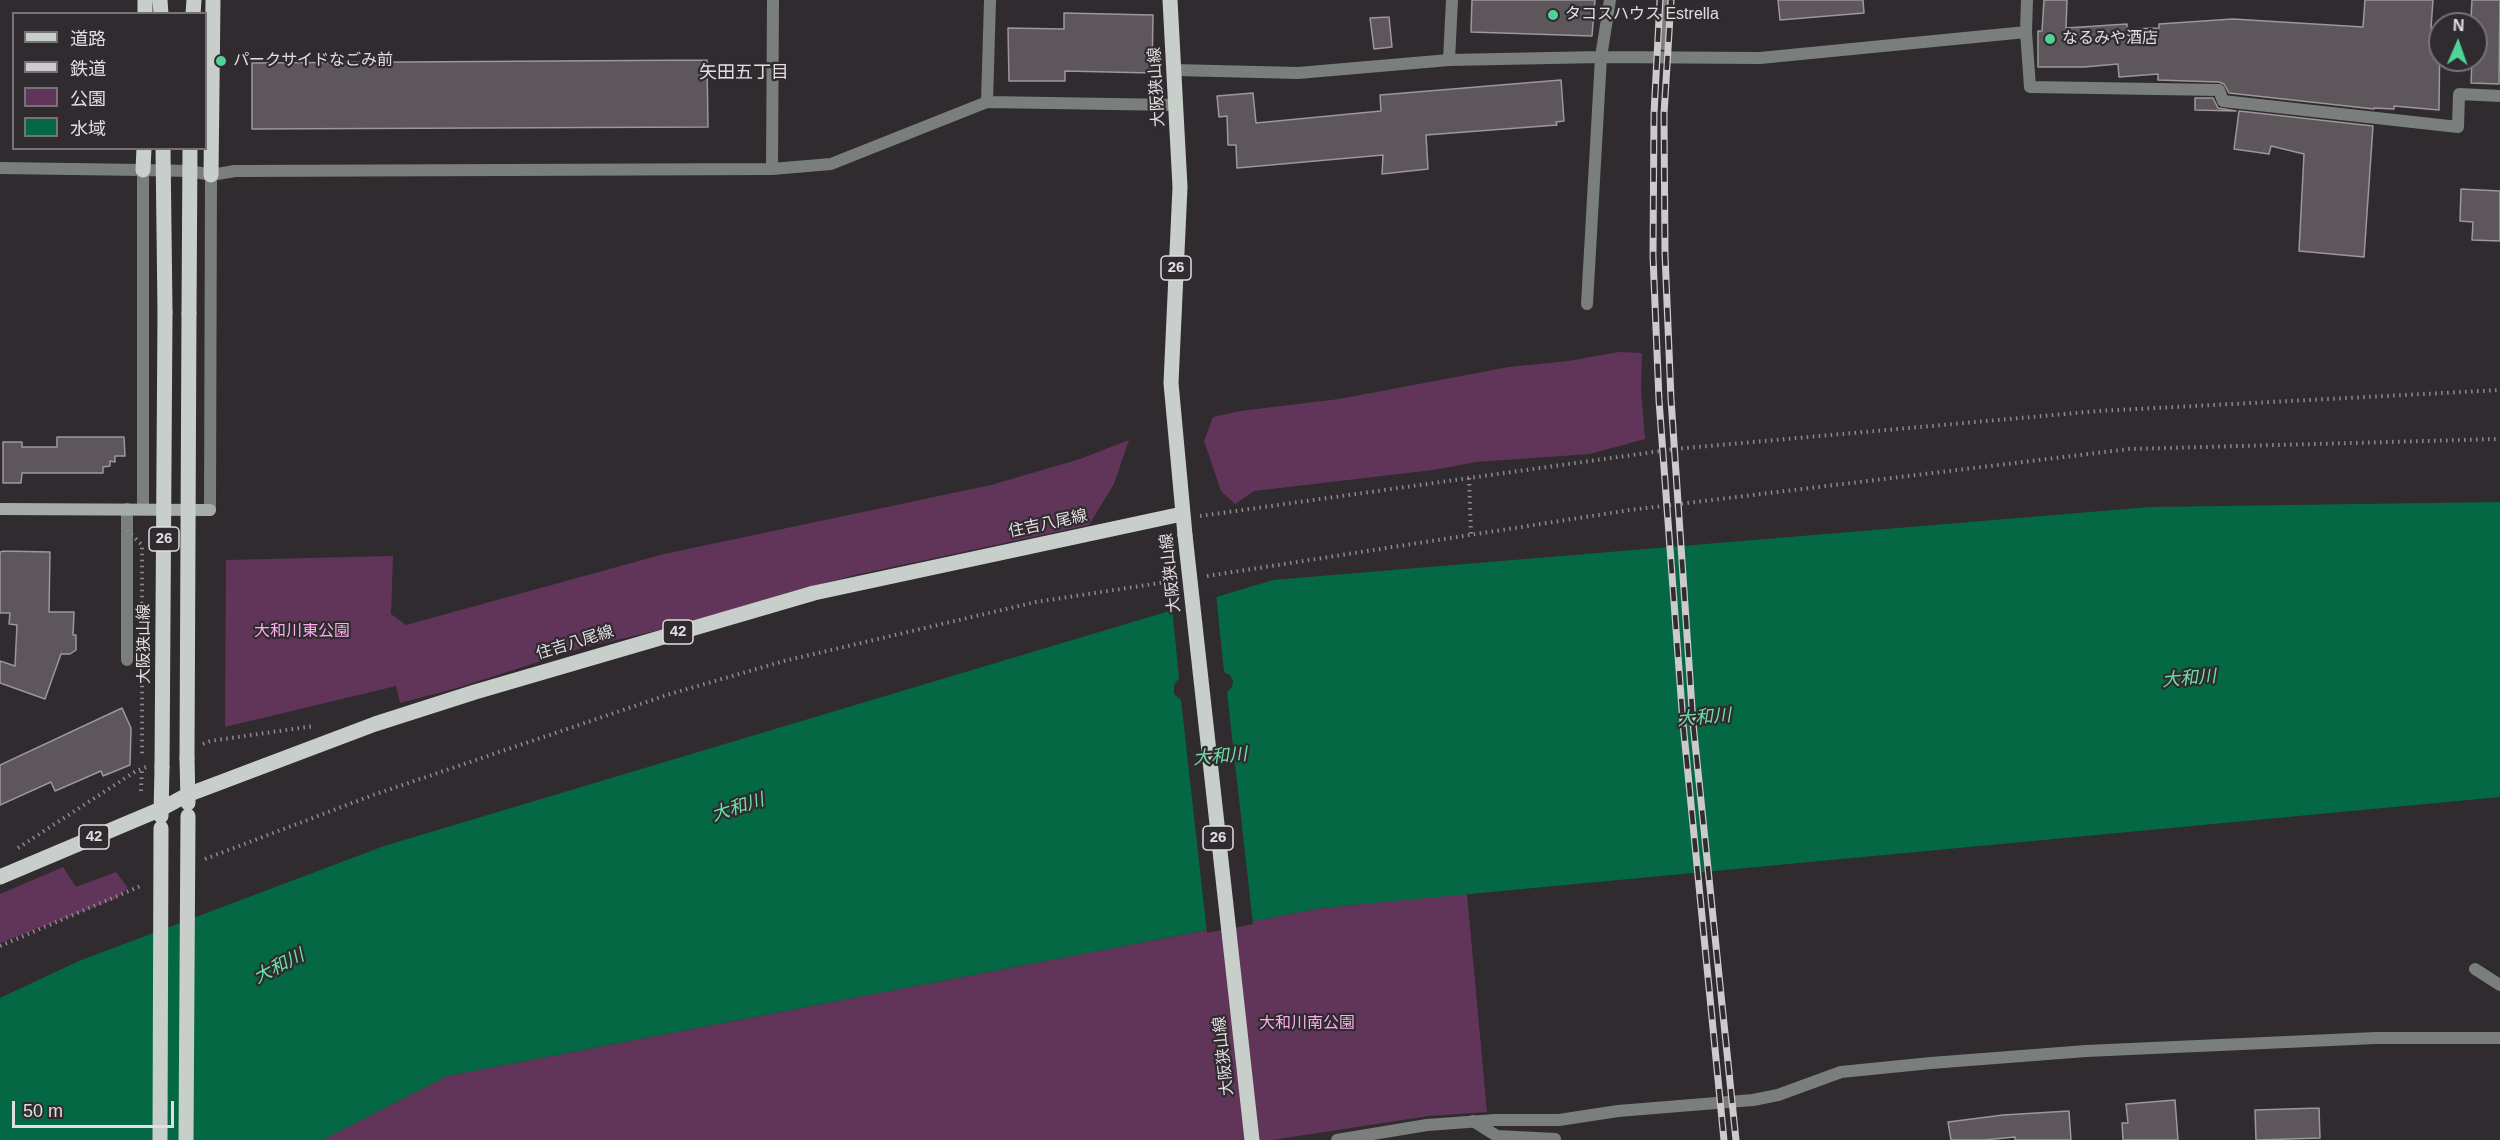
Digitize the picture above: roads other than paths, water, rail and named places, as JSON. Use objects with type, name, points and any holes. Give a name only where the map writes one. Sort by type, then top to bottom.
[{"type":"main road","points":[[211,175],[213,0]]},
{"type":"main road","name":"大阪狭山線","points":[[1170,0],[1180,187],[1171,383],[1182,514],[1252,1140]]},
{"type":"main road","points":[[143,170],[144,150]]},
{"type":"main road","name":"大阪狭山線","points":[[160,1140],[165,312],[163,150]]},
{"type":"main road","name":"26","points":[[186,1140],[190,150]]},
{"type":"main road","name":"住吉八尾線","points":[[0,877],[161,809],[188,795],[375,724],[605,653],[814,593],[907,571],[1182,514]]},
{"type":"street","points":[[772,169],[773,0]]},
{"type":"street","points":[[987,102],[990,0]]},
{"type":"street","points":[[1449,60],[1452,0]]},
{"type":"street","points":[[1587,304],[1601,57],[1610,0]]},
{"type":"street","points":[[1664,44],[1667,0]]},
{"type":"street","points":[[2027,0],[2026,32],[2030,87],[2219,90],[2223,101],[2458,127],[2459,94],[2500,96]]},
{"type":"street","points":[[1175,70],[1298,73],[1449,60],[1601,57],[1760,58],[2026,32]]},
{"type":"street","points":[[0,168],[164,170],[211,175],[235,171],[280,170],[772,169],[831,164],[987,102],[1176,105]]},
{"type":"street","points":[[143,170],[143,509]]},
{"type":"street","points":[[0,509],[210,510],[211,175]]},
{"type":"street","points":[[127,509],[127,660]]},
{"type":"street","points":[[2475,969],[2500,985]]},
{"type":"street","points":[[1337,1140],[1427,1125],[1494,1120],[1559,1120],[1618,1111],[1743,1102],[1778,1095],[1841,1072],[1931,1063],[2086,1051],[2376,1038],[2500,1038]]},
{"type":"street","points":[[1473,1121],[1497,1136],[1555,1139]]},
{"type":"water","name":"大和川","points":[[2500,502],[2500,797],[1321,908],[447,1076],[322,1140],[0,1140],[0,998],[79,961],[384,846],[1273,580],[2150,507]]},
{"type":"railway","points":[[1660,0],[1654,114],[1653,256],[1659,400],[1683,723],[1724,1140]]},
{"type":"railway","points":[[1671,0],[1664,114],[1665,254],[1671,399],[1693,723],[1736,1140]]},
{"type":"place","name":"タコスハウス Estrella","points":[[1553,15]]},
{"type":"place","name":"なるみや酒店","points":[[2050,39]]},
{"type":"place","name":"パークサイドなごみ前","points":[[221,61]]},
{"type":"district","name":"矢田五丁目","points":[[744,73]]},
{"type":"park label","name":"大和川東公園","points":[[302,632]]},
{"type":"park label","name":"大和川南公園","points":[[1307,1024]]}]
